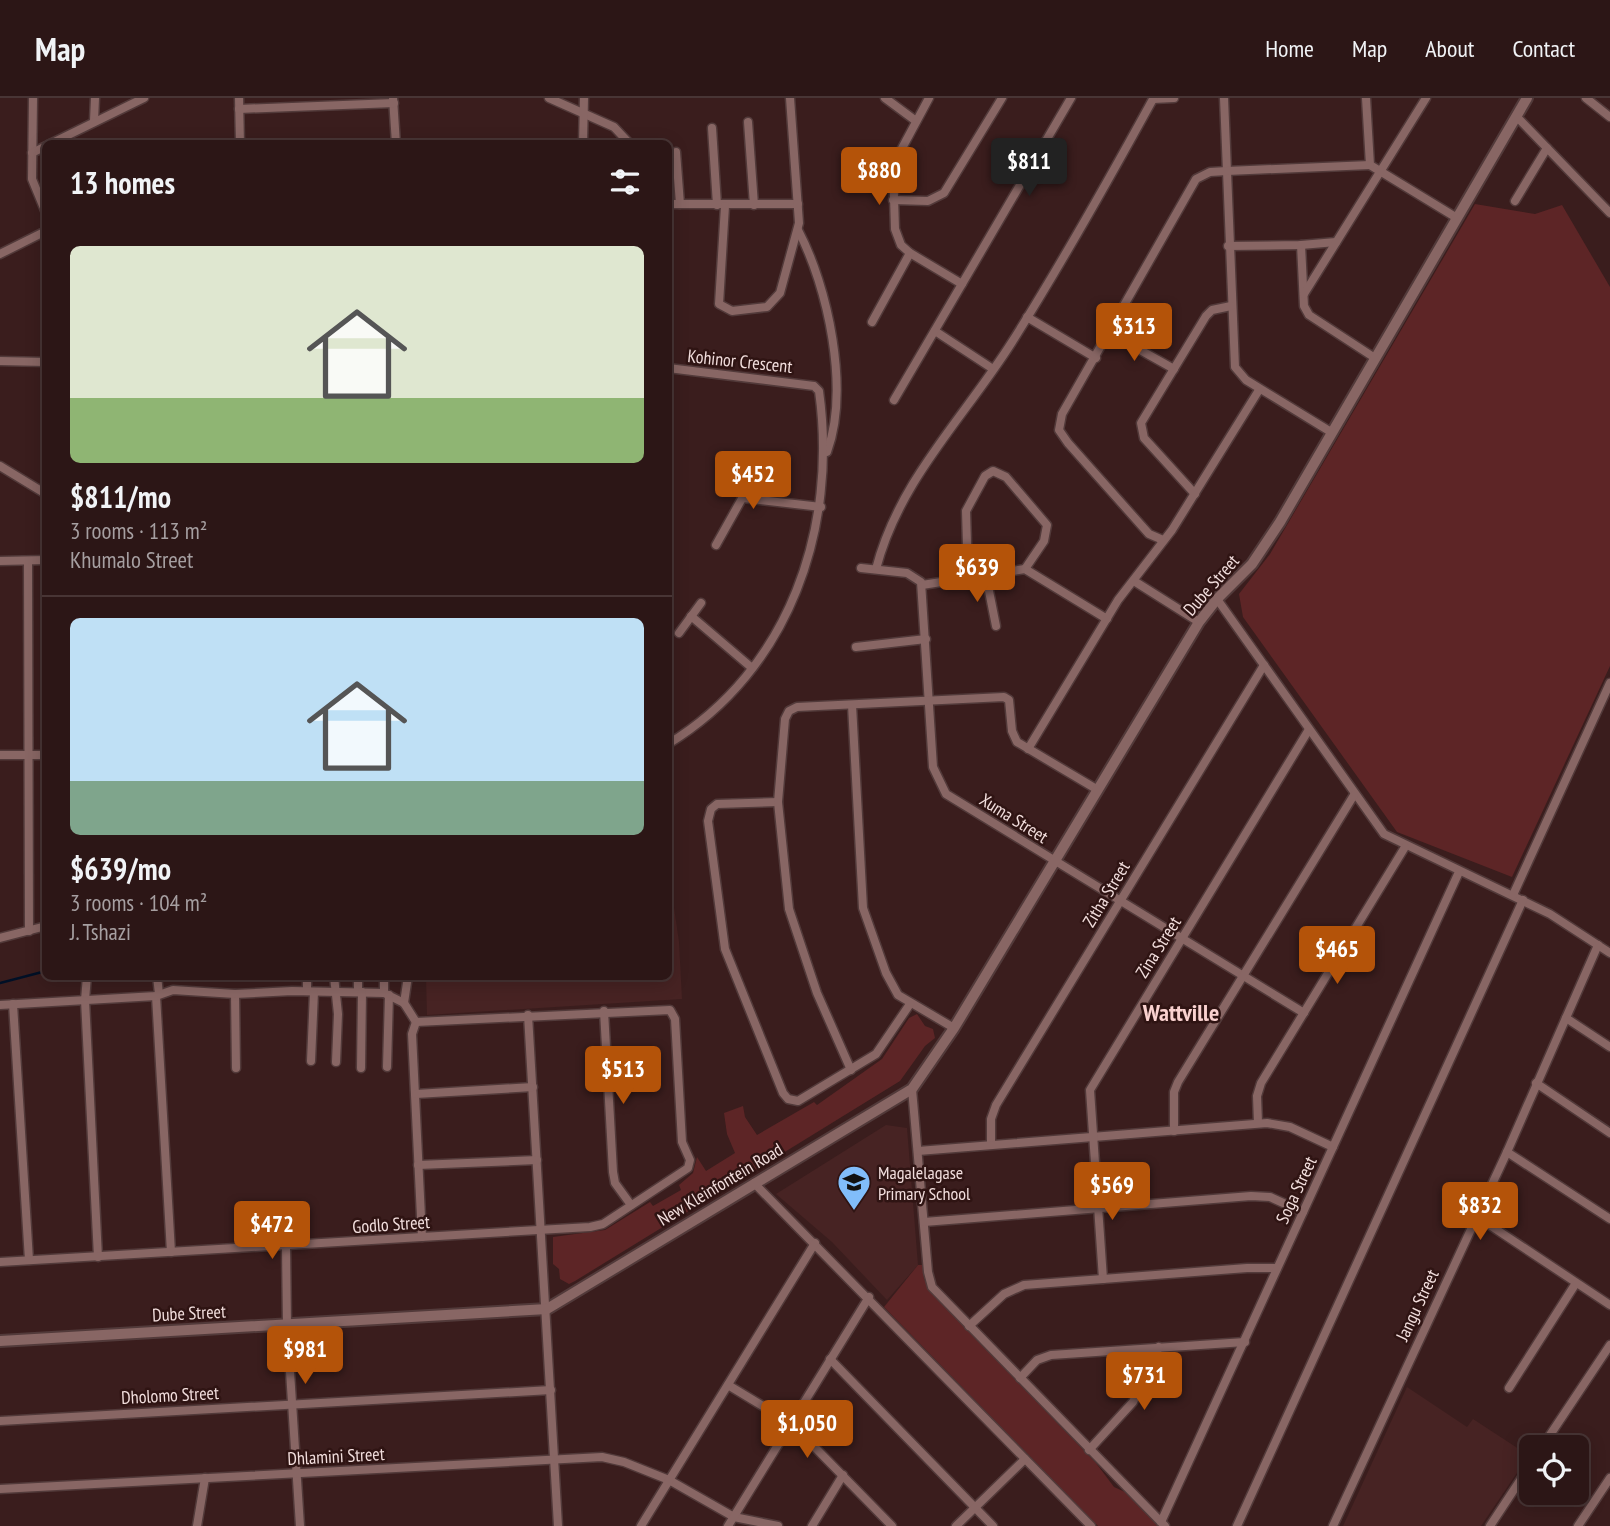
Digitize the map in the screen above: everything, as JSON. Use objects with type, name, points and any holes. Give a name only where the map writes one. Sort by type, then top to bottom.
[{"type":"street","points":[[33,98],[33,187],[42,205]]},
{"type":"street","points":[[94,98],[94,121]]},
{"type":"street","points":[[58,140],[144,98]]},
{"type":"street","points":[[239,98],[240,140]]},
{"type":"street","points":[[549,98],[614,127],[627,140]]},
{"type":"street","points":[[583,140],[584,98]]},
{"type":"street","points":[[712,128],[721,206],[719,304],[726,310],[764,308],[776,301],[798,229],[790,98]]},
{"type":"street","points":[[885,98],[916,121]]},
{"type":"street","points":[[929,98],[893,165],[893,200],[898,239],[910,253],[962,284]]},
{"type":"street","points":[[893,200],[928,201],[944,193],[1002,98]]},
{"type":"street","points":[[894,400],[1071,98]]},
{"type":"street","points":[[876,569],[883,544],[908,491],[1027,317],[1153,98],[1174,98]]},
{"type":"street","points":[[1224,98],[1234,367],[1240,376],[1259,390],[1331,432]]},
{"type":"street","points":[[1366,98],[1370,165]]},
{"type":"street","points":[[1304,294],[1426,98]]},
{"type":"street","points":[[1586,98],[1610,117]]},
{"type":"street","name":"Dube Street","points":[[912,1089],[954,1028],[1199,622],[1216,599],[1259,554],[1525,99]]},
{"type":"street","points":[[239,109],[393,100],[396,140]]},
{"type":"street","points":[[1516,116],[1610,213]]},
{"type":"street","points":[[748,122],[754,205]]},
{"type":"street","points":[[32,153],[42,148]]},
{"type":"street","points":[[1515,201],[1547,148]]},
{"type":"street","points":[[676,152],[680,204]]},
{"type":"street","points":[[1163,540],[1149,534],[1059,430],[1062,414],[1196,179],[1227,171],[1370,165],[1457,218]]},
{"type":"street","points":[[672,204],[798,204]]},
{"type":"street","points":[[798,229],[820,280],[834,367],[831,440],[825,458]]},
{"type":"street","points":[[0,254],[42,233]]},
{"type":"street","points":[[1228,246],[1301,246],[1336,242]]},
{"type":"street","points":[[1301,246],[1304,294],[1309,315],[1375,358]]},
{"type":"street","points":[[872,322],[910,253]]},
{"type":"street","points":[[1195,494],[1144,438],[1140,428],[1144,415],[1206,316],[1212,310],[1231,306]]},
{"type":"street","points":[[1027,317],[1096,358]]},
{"type":"street","points":[[935,331],[993,369]]},
{"type":"street","points":[[1108,332],[1174,369]]},
{"type":"street","points":[[0,361],[42,362]]},
{"type":"street","name":"Kohinor Crescent","points":[[672,368],[814,386],[819,391],[825,458],[821,507],[810,558],[783,623],[752,668],[715,708],[672,741]]},
{"type":"street","points":[[1028,749],[1107,618],[1195,494],[1259,390]]},
{"type":"street","points":[[716,545],[763,461]]},
{"type":"street","points":[[0,466],[42,492]]},
{"type":"street","points":[[968,578],[966,511],[985,476],[993,471],[1006,477],[1047,525],[1044,541],[1025,569]]},
{"type":"street","points":[[743,498],[821,507]]},
{"type":"street","points":[[0,561],[42,560]]},
{"type":"street","points":[[28,561],[29,931]]},
{"type":"street","points":[[861,568],[911,575],[922,585],[1025,569],[1107,618]]},
{"type":"street","points":[[986,576],[996,626]]},
{"type":"street","points":[[1134,581],[1199,622]]},
{"type":"street","name":"Xuma Street","points":[[922,585],[933,767],[941,787],[959,803],[1304,1013]]},
{"type":"street","points":[[1216,599],[1384,834],[1405,847],[1523,900],[1610,953]]},
{"type":"street","points":[[679,633],[701,603]]},
{"type":"street","points":[[691,615],[752,668]]},
{"type":"street","points":[[856,647],[926,639]]},
{"type":"street","name":"Zitha Street","points":[[991,1143],[991,1119],[996,1105],[1264,665]]},
{"type":"street","points":[[1513,895],[1610,683]]},
{"type":"street","points":[[851,1070],[817,993],[793,926],[778,802],[787,715],[796,707],[1007,698],[1014,738],[1098,790]]},
{"type":"street","points":[[852,705],[863,908],[893,988],[910,1004],[954,1028]]},
{"type":"street","name":"Zina Street","points":[[1103,1279],[1092,1086],[1308,731]]},
{"type":"street","points":[[0,755],[42,755]]},
{"type":"street","points":[[1174,1131],[1175,1087],[1354,795]]},
{"type":"street","points":[[778,802],[717,804],[711,809],[708,821],[725,949],[777,1083],[786,1097],[794,1102],[876,1055],[910,1004]]},
{"type":"street","points":[[1258,1123],[1258,1091],[1405,847]]},
{"type":"street","name":"Soga Street","points":[[1163,1524],[1277,1268],[1460,872]]},
{"type":"street","points":[[1237,1526],[1523,900]]},
{"type":"street","points":[[0,938],[42,927]]},
{"type":"street","name":"Jangu Street","points":[[1333,1526],[1507,1152],[1598,945]]},
{"type":"street","points":[[87,980],[85,1000],[99,1257]]},
{"type":"street","points":[[157,980],[171,1252]]},
{"type":"street","points":[[308,980],[311,1061]]},
{"type":"street","points":[[334,980],[338,1014],[336,1062]]},
{"type":"street","points":[[358,980],[361,1068]]},
{"type":"street","points":[[385,980],[387,1067]]},
{"type":"street","points":[[404,1003],[407,980]]},
{"type":"street","points":[[0,1005],[157,995],[173,990],[235,994],[360,992],[387,994],[404,1003],[416,1021]]},
{"type":"street","points":[[235,994],[236,1068]]},
{"type":"street","points":[[13,1004],[29,1260]]},
{"type":"street","name":"Godlo Street","points":[[0,1262],[595,1227],[685,1172],[690,1160],[682,1142],[676,1019],[673,1012],[664,1009],[604,1011]]},
{"type":"street","points":[[416,1021],[604,1011],[614,1179],[631,1205]]},
{"type":"street","points":[[528,1015],[558,1526]]},
{"type":"street","points":[[1566,1017],[1610,1047]]},
{"type":"street","points":[[416,1021],[412,1034],[422,1237]]},
{"type":"street","points":[[1536,1083],[1610,1133]]},
{"type":"street","points":[[416,1094],[533,1087]]},
{"type":"street","points":[[912,1089],[929,1280],[969,1326],[1163,1524]]},
{"type":"street","name":"New Kleinfontein Road","points":[[547,1309],[912,1089]]},
{"type":"street","points":[[918,1151],[1258,1123],[1281,1124],[1333,1147]]},
{"type":"street","points":[[1507,1152],[1610,1219]]},
{"type":"street","points":[[418,1165],[537,1160]]},
{"type":"street","points":[[754,1183],[869,1297],[1091,1526]]},
{"type":"street","points":[[924,1222],[1251,1196],[1270,1198],[1303,1212]]},
{"type":"street","points":[[1476,1216],[1610,1306]]},
{"type":"street","points":[[641,1526],[815,1243]]},
{"type":"street","points":[[286,1247],[300,1526]]},
{"type":"street","points":[[969,1326],[1004,1294],[1017,1286],[1277,1268]]},
{"type":"street","points":[[1509,1388],[1576,1283]]},
{"type":"street","points":[[728,1526],[869,1297]]},
{"type":"street","name":"Dube Street","points":[[0,1341],[547,1309]]},
{"type":"street","points":[[1020,1378],[1037,1360],[1051,1355],[1245,1342]]},
{"type":"street","points":[[1550,1435],[1610,1345]]},
{"type":"street","points":[[1089,1450],[1133,1402],[1158,1347]]},
{"type":"street","points":[[830,1359],[993,1526]]},
{"type":"street","points":[[728,1385],[792,1423],[892,1526]]},
{"type":"street","name":"Dholomo Street","points":[[0,1421],[551,1390]]},
{"type":"street","name":"Dhlamini Street","points":[[0,1489],[612,1458],[670,1480],[734,1517],[778,1526]]},
{"type":"street","points":[[956,1526],[1026,1459]]},
{"type":"street","points":[[812,1526],[843,1475]]},
{"type":"street","points":[[197,1526],[205,1478]]},
{"type":"street","points":[[1578,1526],[1610,1478]]},
{"type":"street","points":[[1490,1526],[1519,1482]]},
{"type":"shaded area","points":[[1475,204],[1535,214],[1562,205],[1610,287],[1610,666],[1512,877],[1397,832],[1243,617],[1239,594],[1270,554]]},
{"type":"shaded area","points":[[672,894],[679,942],[682,999],[427,1015],[426,980],[672,980]]},
{"type":"shaded area","points":[[917,1014],[925,1026],[933,1029],[935,1038],[925,1046],[900,1081],[575,1281],[569,1284],[560,1279],[559,1269],[553,1264],[553,1237],[605,1230],[650,1202],[653,1206],[681,1190],[679,1185],[693,1173],[697,1157],[706,1171],[735,1153],[727,1134],[724,1113],[743,1106],[745,1117],[757,1135],[814,1102],[817,1105],[882,1059],[909,1018]]},
{"type":"shaded area","name":"Magalelagase Primary School","points":[[886,1125],[907,1128],[918,1265],[887,1300],[832,1242],[776,1194]]},
{"type":"shaded area","points":[[918,1265],[923,1265],[924,1279],[933,1295],[1096,1463],[1114,1487],[1125,1492],[1158,1526],[1098,1526],[884,1307]]},
{"type":"shaded area","points":[[1407,1387],[1467,1427],[1473,1419],[1519,1449],[1519,1470],[1481,1526],[1343,1526]]},
{"type":"waterway","points":[[0,983],[42,972]]},
{"type":"place","name":"Magalelagase Primary School","points":[[854,1212]]},
{"type":"district","name":"Wattville","points":[[1181,1012]]}]
